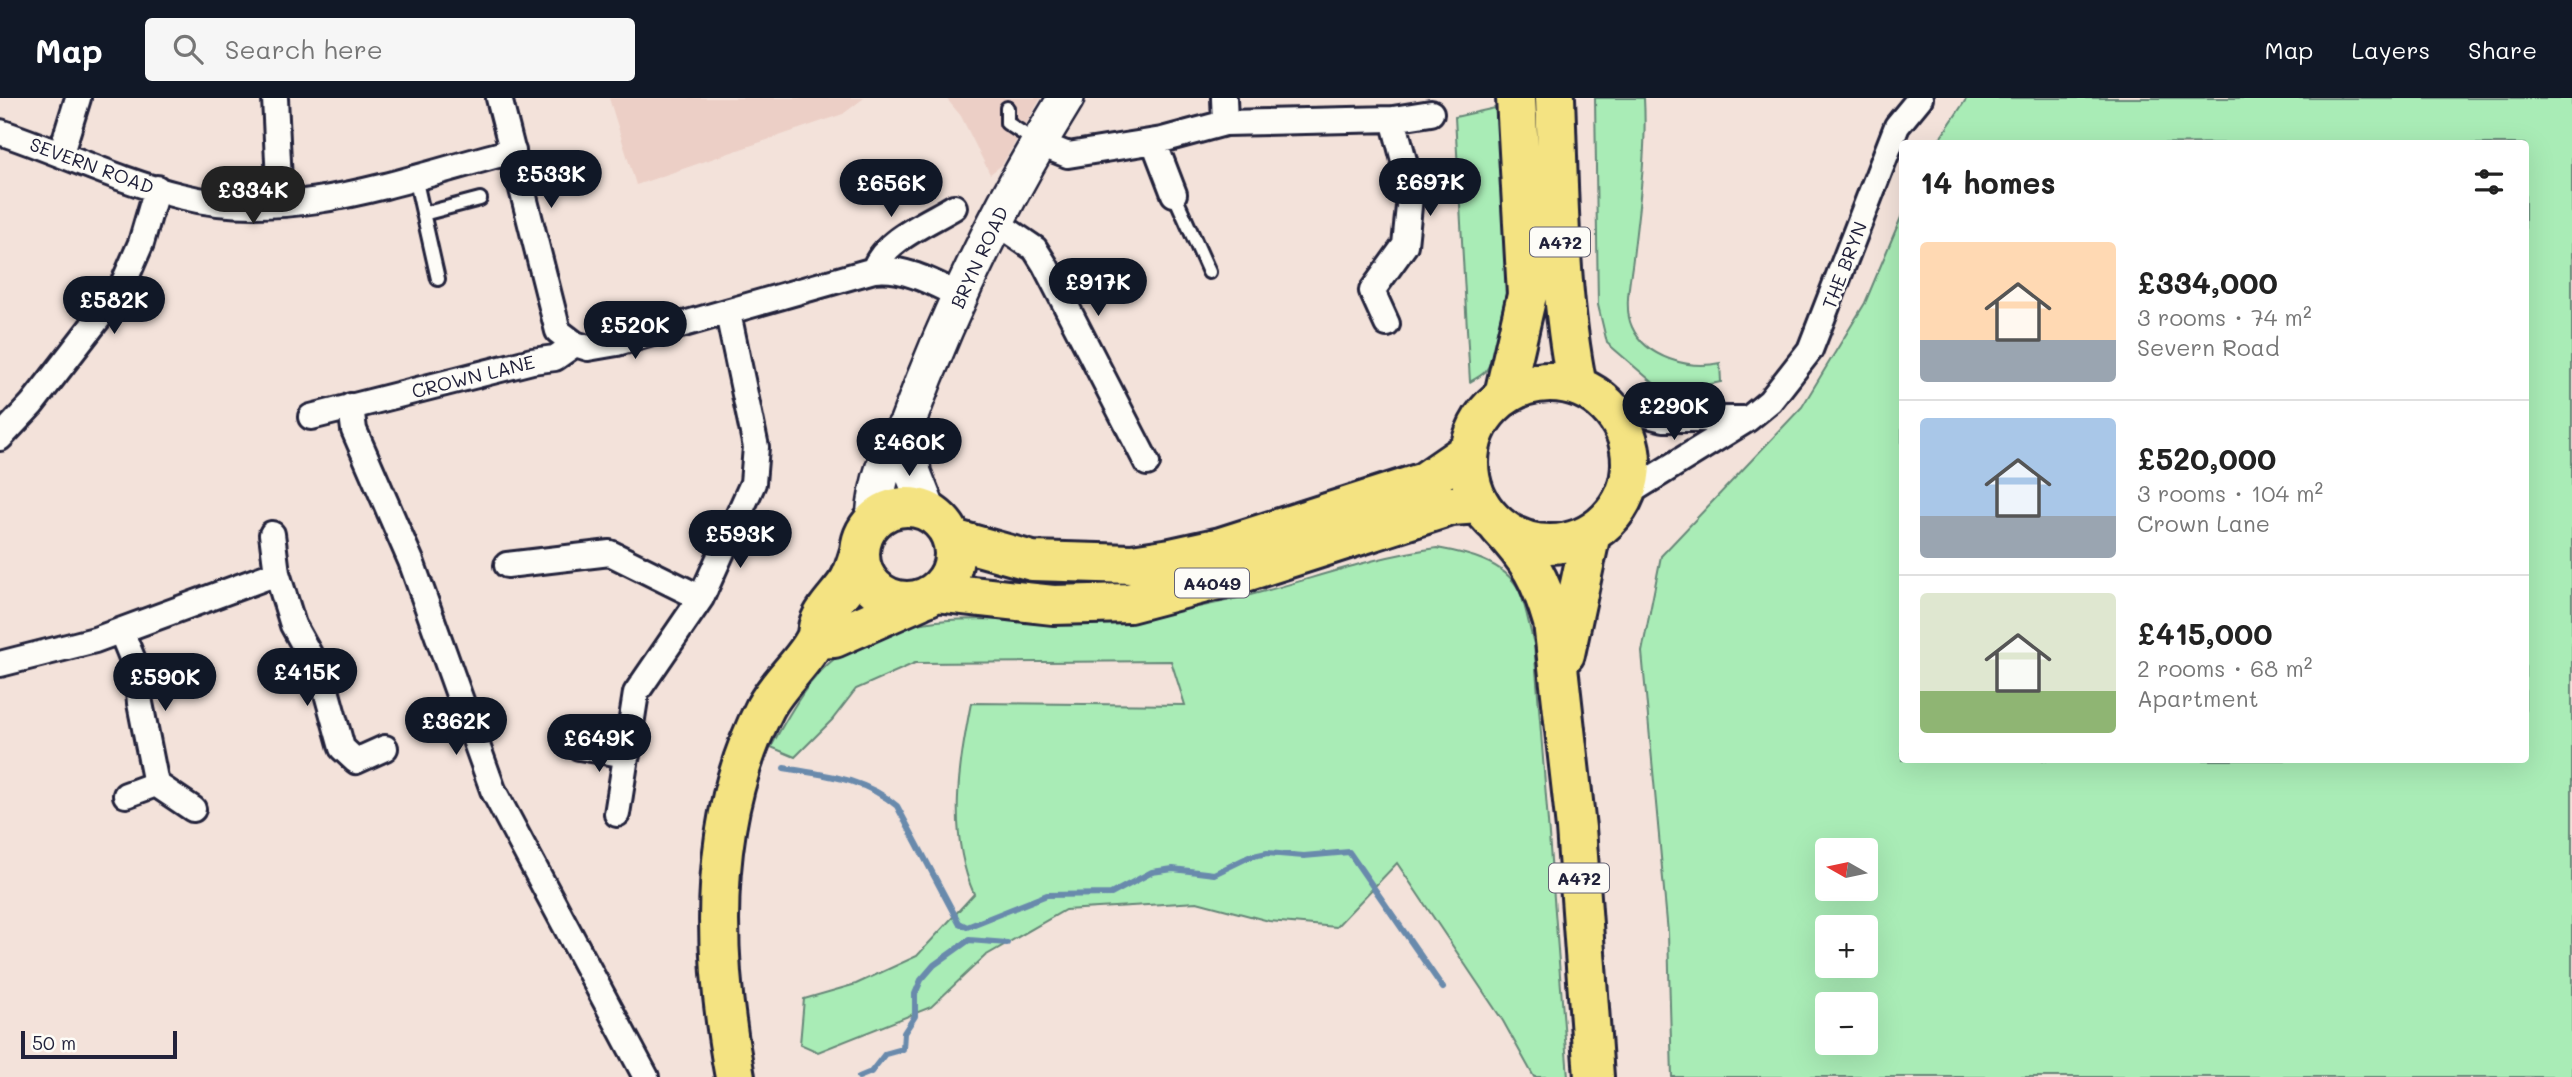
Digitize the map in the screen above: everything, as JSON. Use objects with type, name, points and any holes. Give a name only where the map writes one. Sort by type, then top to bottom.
[{"type":"main road","name":"A472","points":[[1504,395],[1527,295],[1516,98]]},
{"type":"main road","name":"A472","points":[[1555,98],[1561,279],[1566,333],[1593,395]]},
{"type":"main road","points":[[1552,381],[1593,395],[1622,425],[1630,447],[1631,472],[1625,495],[1616,510],[1591,533],[1568,542],[1544,544],[1520,539],[1489,515],[1469,478],[1469,451],[1475,429],[1487,410],[1504,395],[1527,384],[1552,381]]},
{"type":"main road","name":"A4049","points":[[940,525],[1032,561],[1132,564],[1221,547],[1424,482],[1469,451]]},
{"type":"main road","points":[[735,1077],[727,1035],[719,934],[719,874],[744,759],[766,708],[786,675],[816,639],[819,623],[851,577],[867,535],[894,508],[910,506],[940,525],[955,556],[952,571],[929,596],[905,602],[878,592],[868,583],[860,562],[867,535]]},
{"type":"main road","name":"A4049","points":[[816,639],[834,638],[896,608],[929,596],[1053,605],[1129,603],[1236,575],[1451,506],[1489,515]]},
{"type":"main road","name":"A472","points":[[1489,515],[1528,558],[1543,590],[1553,622],[1576,828],[1594,1077]]},
{"type":"main road","name":"A472","points":[[1561,680],[1591,533]]},
{"type":"street","points":[[61,153],[78,98]]},
{"type":"street","points":[[275,98],[280,204]]},
{"type":"street","points":[[499,98],[558,331],[575,344]]},
{"type":"street","name":"BRYN ROAD","points":[[867,535],[880,476],[895,439],[907,424],[994,221],[1066,98]]},
{"type":"street","points":[[1224,98],[1225,123]]},
{"type":"street","name":"THE BRYN","points":[[1625,495],[1748,419],[1770,401],[1810,351],[1897,126],[1920,98]]},
{"type":"street","points":[[1038,143],[1069,155],[1154,142],[1225,123],[1393,119],[1431,113]]},
{"type":"street","points":[[1387,324],[1372,291],[1405,244],[1411,187],[1393,119]]},
{"type":"street","name":"SEVERN ROAD","points":[[0,132],[157,188],[211,201],[280,204],[329,199],[513,151]]},
{"type":"street","points":[[1154,142],[1174,194]]},
{"type":"street","points":[[0,438],[32,404],[121,289],[141,243],[157,188]]},
{"type":"street","points":[[874,270],[877,259],[890,247],[954,207]]},
{"type":"street","points":[[994,221],[1035,249],[1147,463]]},
{"type":"street","name":"CROWN LANE","points":[[311,417],[532,361],[555,358],[575,344],[588,348],[617,343],[874,270],[890,269],[908,274],[960,296]]},
{"type":"street","points":[[617,814],[636,694],[701,598],[743,507],[756,463],[756,447],[727,313]]},
{"type":"street","points":[[1593,395],[1664,419],[1748,419]]},
{"type":"street","points":[[351,406],[354,430],[411,561],[492,790],[646,1077]]},
{"type":"street","name":"BRYN ROAD","points":[[907,424],[913,473],[940,525]]},
{"type":"street","points":[[272,534],[277,573],[293,625],[323,679],[342,748],[356,761],[385,748]]},
{"type":"street","points":[[507,565],[610,553],[701,598]]},
{"type":"street","points":[[0,664],[121,631],[277,573]]},
{"type":"street","points":[[121,631],[137,670],[140,703],[156,784],[193,809]]},
{"type":"street","points":[[579,747],[627,755]]},
{"type":"street","points":[[126,795],[156,784]]},
{"type":"lane","points":[[1007,108],[1007,122],[1038,143]]},
{"type":"lane","points":[[415,177],[438,279]]},
{"type":"lane","points":[[1174,194],[1209,272]]},
{"type":"lane","points":[[423,214],[480,200]]},
{"type":"shaded area","points":[[609,98],[864,98],[843,114],[636,185]]},
{"type":"shaded area","points":[[946,98],[1041,98],[1002,165],[990,174],[961,116]]},
{"type":"green space","points":[[1595,98],[1644,98],[1642,178],[1628,302],[1632,327],[1647,347],[1670,359],[1696,365],[1720,363],[1721,382],[1677,391],[1657,386],[1607,343],[1598,305]]},
{"type":"green space","points":[[1967,98],[2572,98],[2572,1077],[1672,1077],[1668,933],[1642,652],[1661,556],[1802,407],[1865,303],[1899,222],[1899,763],[2529,763],[2529,140],[1939,140]]},
{"type":"green space","points":[[1504,106],[1508,242],[1504,316],[1497,346],[1487,369],[1470,382],[1455,117]]},
{"type":"green space","points":[[1437,548],[1494,565],[1512,580],[1526,609],[1534,644],[1568,1077],[1534,1077],[1503,1021],[1397,863],[1336,927],[1269,921],[1197,902],[1065,910],[985,956],[931,1007],[818,1052],[800,1044],[804,999],[856,984],[917,956],[974,894],[960,847],[958,823],[960,775],[971,703],[1185,705],[1171,661],[915,663],[856,689],[832,720],[795,757],[771,747],[809,685],[834,659],[866,639],[897,628],[929,622],[961,619],[1090,621],[1152,615],[1228,601],[1363,563]]},
{"type":"waterway","points":[[784,768],[858,784],[897,806],[959,923],[967,927],[1047,895],[1111,894],[1152,872],[1173,869],[1214,874],[1249,857],[1267,853],[1304,856],[1349,852],[1443,988]]},
{"type":"waterway","points":[[859,1077],[871,1072],[885,1054],[903,1049],[904,1033],[915,1016],[915,994],[921,980],[934,965],[969,940],[1007,943]]}]
